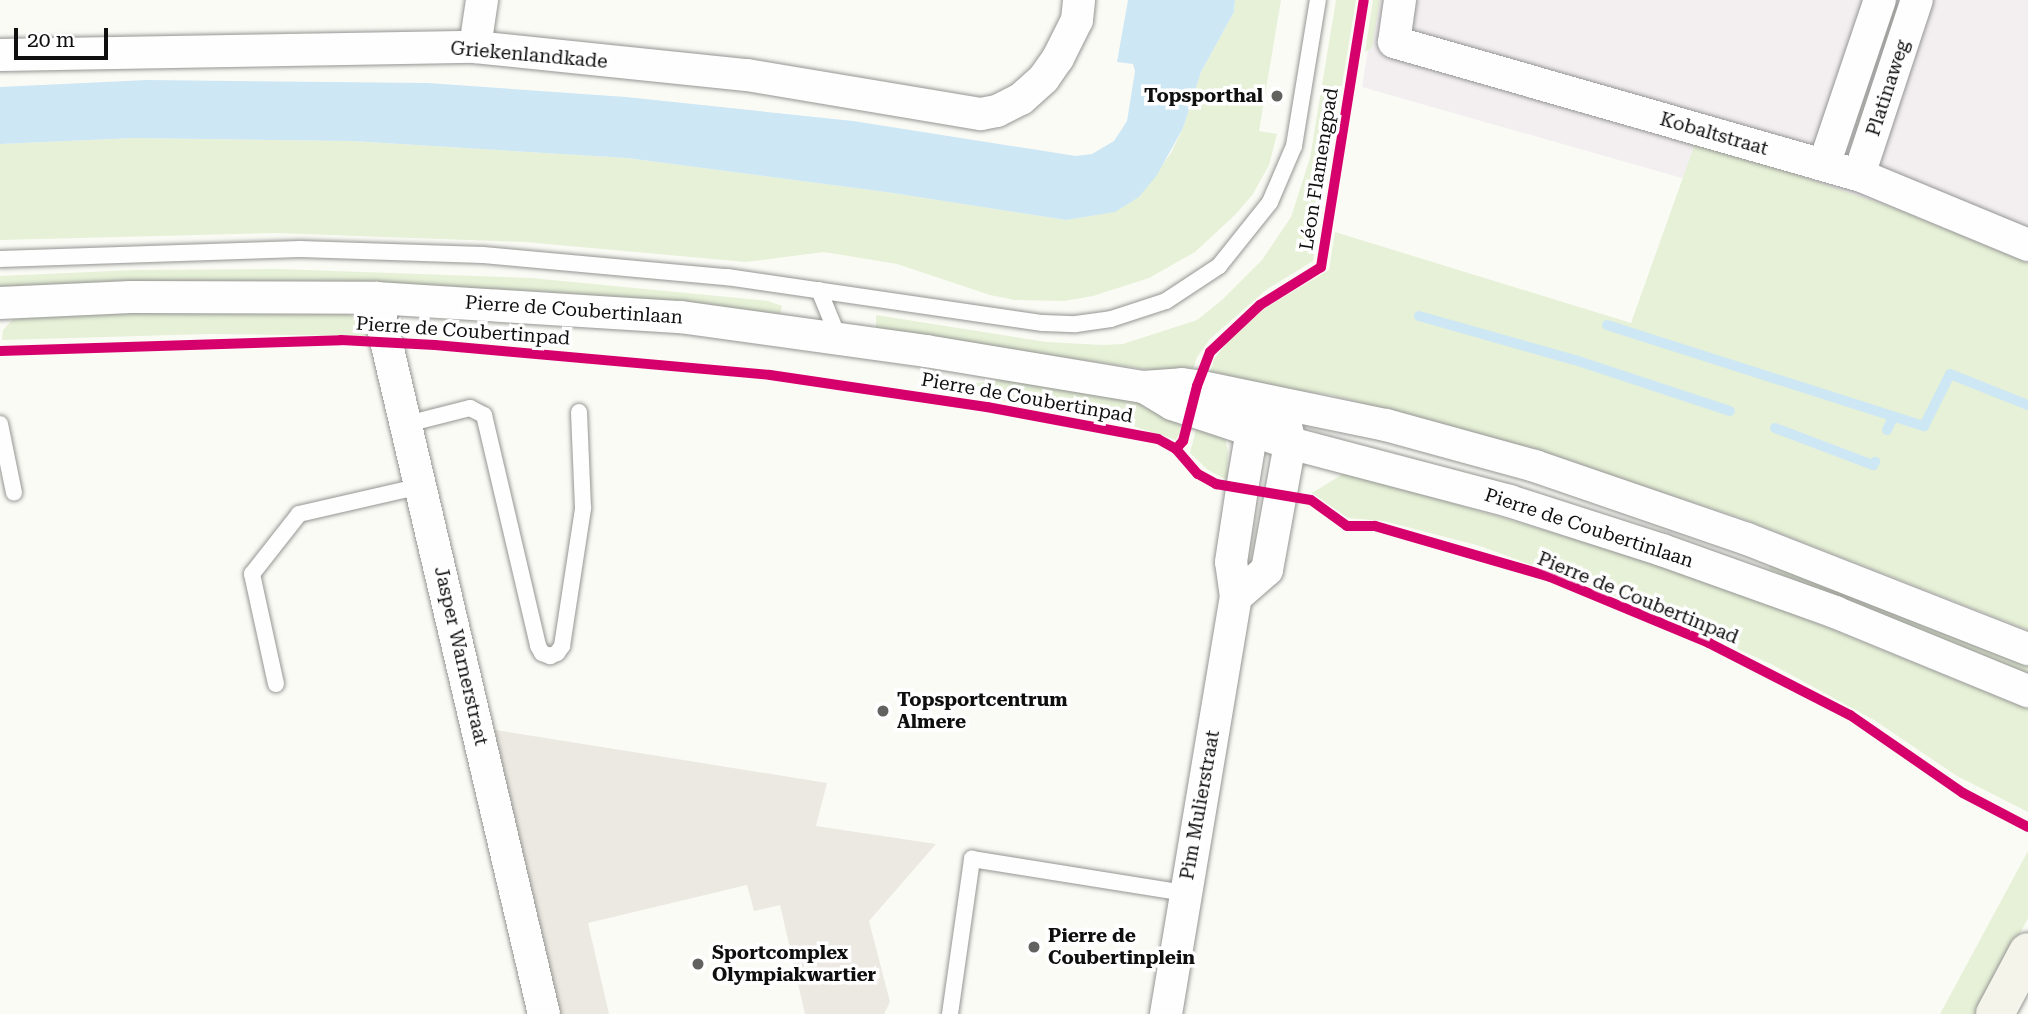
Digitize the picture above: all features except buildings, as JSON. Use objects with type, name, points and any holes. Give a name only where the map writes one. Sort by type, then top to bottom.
[{"type":"main road","points":[[1995,1014],[2028,952]]},
{"type":"street","points":[[475,47],[482,0]]},
{"type":"street","name":"Griekenlandkade","points":[[0,55],[475,47],[747,75],[981,114],[997,111],[1021,99],[1044,78],[1077,20],[1079,0]]},
{"type":"street","name":"Kobaltstraat","points":[[1400,0],[1394,42],[1859,175],[2028,245]]},
{"type":"street","name":"Platinaweg","points":[[1824,165],[1880,0]]},
{"type":"street","name":"Platinaweg","points":[[1859,175],[1917,0]]},
{"type":"street","name":"Pierre de Coubertinlaan","points":[[0,303],[131,297],[376,298],[681,317],[1143,387],[1182,384],[1386,425],[1535,466],[1760,544],[2028,649]]},
{"type":"street","name":"Jasper Warnerstraat","points":[[376,298],[544,1014]]},
{"type":"street","name":"Pierre de Coubertinlaan","points":[[1143,387],[1171,404],[1290,443],[1509,501],[1662,550],[1835,612],[2028,691]]},
{"type":"street","points":[[1252,430],[1281,402]]},
{"type":"street","points":[[1236,597],[1267,569],[1290,443],[1281,402]]},
{"type":"street","name":"Pim Mulierstraat","points":[[1166,1014],[1236,597],[1231,562],[1252,430]]},
{"type":"lane","points":[[0,259],[300,249],[484,254],[584,262],[819,290],[1054,323],[1111,319],[1166,301],[1219,266],[1270,202],[1294,146],[1318,0]]},
{"type":"lane","points":[[819,290],[839,339]]},
{"type":"lane","points":[[407,424],[470,408],[484,415],[538,646],[542,653],[550,656],[557,653],[562,646],[583,508],[579,412]]},
{"type":"lane","points":[[0,424],[14,493]]},
{"type":"lane","points":[[276,684],[252,574],[299,514],[421,486]]},
{"type":"lane","points":[[954,1013],[972,859],[1185,892]]},
{"type":"shaded area","points":[[1376,0],[2028,0],[2028,307],[1826,219],[1362,87]]},
{"type":"shaded area","points":[[477,727],[827,783],[816,826],[936,844],[869,921],[890,1002],[884,1014],[805,1014],[780,905],[754,911],[747,885],[588,923],[609,1014],[544,1014]]},
{"type":"green space","points":[[1235,0],[1281,0],[1259,131],[1277,134],[1269,165],[1253,194],[1236,214],[1195,252],[1149,278],[1093,296],[1064,301],[1015,300],[990,295],[897,264],[824,252],[746,262],[525,242],[276,233],[0,240],[0,144],[134,138],[352,141],[627,158],[886,192],[1066,220],[1114,212],[1139,197],[1171,153],[1183,128],[1201,72],[1234,12]]},
{"type":"green space","points":[[1336,0],[1356,0],[1313,261],[1266,290],[1210,339],[1197,357],[1191,376],[876,329],[876,315],[1046,342],[1103,345],[1123,344],[1197,320],[1222,300],[1262,260],[1291,217],[1310,158]]},
{"type":"green space","points":[[1373,0],[1380,0],[1372,48],[1365,52]]},
{"type":"green space","points":[[1696,141],[1894,208],[2028,263],[2028,630],[1741,518],[1508,442],[1331,395],[1209,378],[1214,359],[1229,340],[1265,308],[1329,270],[1335,232],[1631,323]]},
{"type":"green space","points":[[278,269],[531,278],[768,301],[782,306],[780,315],[534,291],[299,281],[139,282],[0,287],[0,276],[135,270]]},
{"type":"green space","points":[[91,312],[347,312],[367,327],[369,336],[208,334],[2,340],[3,330],[14,318]]},
{"type":"green space","points":[[1006,379],[1125,399],[1184,414],[1179,435],[1176,440],[1133,426],[961,393],[969,384]]},
{"type":"green space","points":[[1199,418],[1225,437],[1228,453],[1227,480],[1208,470],[1190,453]]},
{"type":"green space","points":[[1346,472],[1605,548],[1757,599],[2028,709],[2028,812],[1957,776],[1874,720],[1771,664],[1645,607],[1480,546],[1384,521],[1348,518],[1312,493]]},
{"type":"green space","points":[[1769,563],[2028,664],[2028,674],[1770,570]]},
{"type":"green space","points":[[2028,851],[2028,918],[1978,1014],[1940,1014]]},
{"type":"water","points":[[1128,0],[1235,0],[1234,12],[1201,72],[1183,128],[1157,175],[1139,197],[1115,212],[1066,220],[886,192],[627,158],[352,141],[134,138],[0,144],[0,87],[147,80],[428,83],[626,97],[853,121],[1076,156],[1092,154],[1114,141],[1127,121],[1135,71],[1133,64],[1117,62]]},
{"type":"waterway","points":[[1419,316],[1575,360],[1730,411]]},
{"type":"waterway","points":[[1607,325],[1924,426],[1950,374],[2028,405]]},
{"type":"waterway","points":[[1887,430],[1893,417]]},
{"type":"waterway","points":[[1775,428],[1873,465],[1875,462]]},
{"type":"cycle path","name":"Léon Flamengpad","points":[[1176,449],[1183,441],[1197,386],[1210,352],[1260,305],[1321,267],[1364,0]]},
{"type":"cycle path","name":"Pierre de Coubertinpad","points":[[0,351],[341,340],[435,345],[770,375],[987,407],[1158,439],[1176,449],[1198,474],[1216,484],[1311,500],[1347,526],[1375,526],[1550,577],[1709,643],[1850,715],[1963,793],[2028,827]]},
{"type":"place","name":"Topsporthal","points":[[1277,96]]},
{"type":"place","name":"Topsportcentrum Almere","points":[[883,711]]},
{"type":"place","name":"Pierre de Coubertinplein","points":[[1034,947]]},
{"type":"place","name":"Sportcomplex Olympiakwartier","points":[[698,964]]}]
